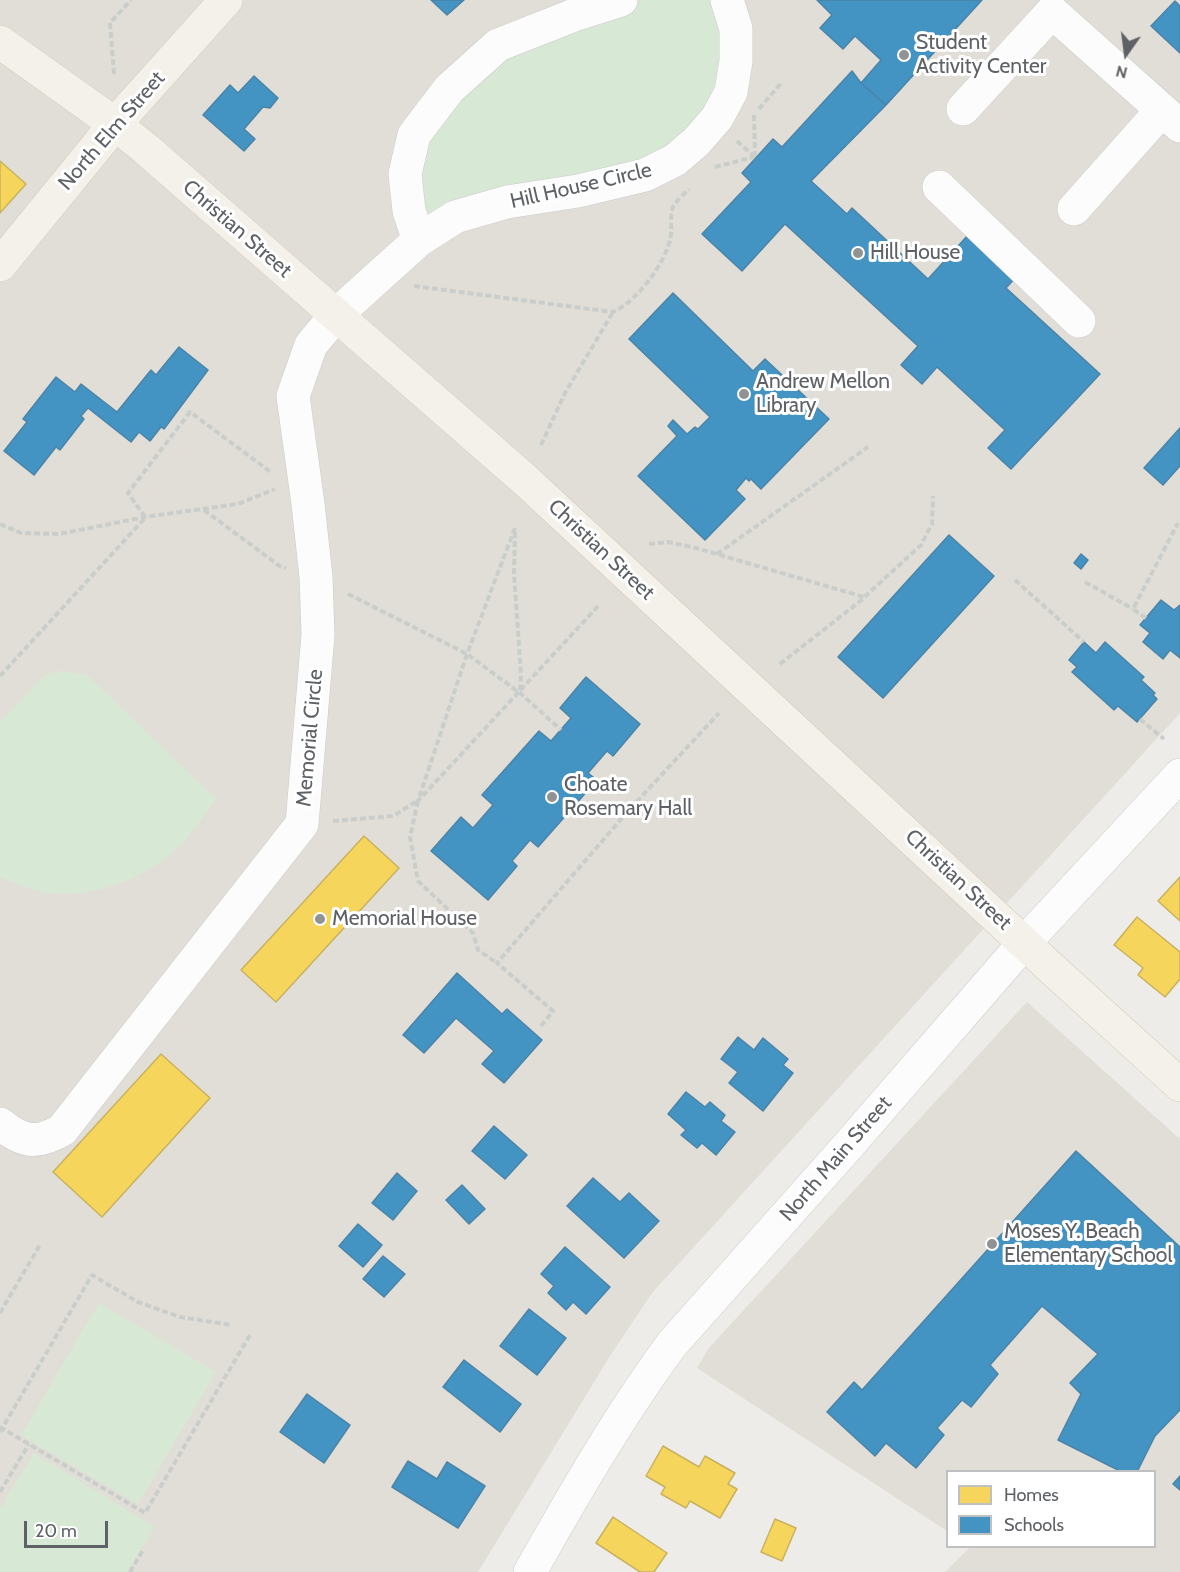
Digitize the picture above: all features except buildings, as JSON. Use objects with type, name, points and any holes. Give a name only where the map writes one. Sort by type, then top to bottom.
[{"type":"main road","name":"North Elm Street","points":[[0,265],[115,124],[226,0]]},
{"type":"main road","name":"Christian Street","points":[[0,42],[115,124],[525,479],[1180,1085]]},
{"type":"street","points":[[419,240],[408,211],[405,174],[414,135],[450,89],[498,45],[577,14],[621,0]]},
{"type":"street","name":"Hill House Circle","points":[[336,315],[419,240],[455,217],[507,202],[578,191],[645,175],[675,160],[696,142],[717,118],[730,92],[736,61],[736,29],[728,0]]},
{"type":"street","points":[[963,109],[1052,12],[1171,118],[1074,209]]},
{"type":"street","points":[[939,187],[1079,321]]},
{"type":"street","name":"Memorial Circle","points":[[0,1124],[27,1141],[48,1138],[62,1130],[302,824],[318,635],[316,577],[294,396],[310,345],[336,315]]},
{"type":"street","name":"North Main Street","points":[[530,1572],[581,1481],[647,1378],[672,1344],[1025,942],[1180,775]]},
{"type":"path","points":[[114,74],[110,23],[131,0]]},
{"type":"path","points":[[706,169],[755,157],[754,115]]},
{"type":"path","points":[[374,281],[613,312],[622,308],[654,274],[665,256],[671,236],[672,208]]},
{"type":"path","points":[[541,446],[565,393],[613,312]]},
{"type":"path","points":[[145,517],[128,493],[190,412],[278,477]]},
{"type":"path","points":[[717,554],[868,447]]},
{"type":"path","points":[[0,525],[21,533],[59,534],[145,517],[238,504],[277,488]]},
{"type":"path","points":[[780,664],[865,597],[921,545],[932,524],[933,496]]},
{"type":"path","points":[[203,509],[281,567],[316,577],[467,654],[519,693],[561,730]]},
{"type":"path","points":[[0,676],[145,517]]},
{"type":"path","points":[[1132,609],[1178,523]]},
{"type":"path","points":[[519,693],[521,674],[514,573],[515,528],[467,654],[418,801],[410,837],[418,881],[473,933],[478,950],[497,963],[553,1011],[541,1026]]},
{"type":"path","points":[[649,544],[668,543],[717,554],[865,597]]},
{"type":"path","points":[[1015,580],[1084,642]]},
{"type":"path","points":[[1085,582],[1146,618]]},
{"type":"path","points":[[302,824],[393,816],[418,801],[600,604]]},
{"type":"path","points":[[497,963],[629,810],[719,714]]},
{"type":"path","points":[[1140,719],[1164,739]]},
{"type":"path","points":[[0,1313],[41,1244]]},
{"type":"path","points":[[232,1325],[180,1317],[138,1302],[92,1275],[1,1429],[145,1513],[250,1335]]},
{"type":"path","points":[[0,1492],[29,1444]]},
{"type":"path","points":[[130,1572],[143,1550]]},
{"type":"shaded area","name":"Choate Rosemary Hall","points":[[0,0],[1180,0],[1180,713],[652,1293],[610,1356],[478,1572],[0,1572]]},
{"type":"shaded area","name":"Moses Y. Beach Elementary School","points":[[1027,1002],[1180,1139],[1180,1572],[945,1572],[969,1548],[1156,1548],[1156,1470],[946,1470],[946,1530],[697,1368],[708,1349]]},
{"type":"green space","points":[[646,0],[714,0],[736,48],[717,118],[623,180],[415,230],[414,135],[498,45]]},
{"type":"green space","points":[[59,671],[87,675],[216,799],[196,827],[167,857],[132,878],[112,886],[71,893],[50,893],[30,889],[0,877],[0,722],[45,675]]},
{"type":"green space","points":[[99,1303],[216,1372],[138,1504],[21,1435]]},
{"type":"green space","points":[[34,1453],[155,1527],[127,1572],[0,1572],[0,1509]]},
{"type":"place","name":"Student Activity Center","points":[[904,55]]},
{"type":"place","name":"Hill House","points":[[858,253]]},
{"type":"place","name":"Andrew Mellon Library","points":[[744,394]]},
{"type":"place","name":"Choate Rosemary Hall","points":[[552,797]]},
{"type":"place","name":"Memorial House","points":[[320,919]]},
{"type":"place","name":"Moses Y. Beach Elementary School","points":[[992,1244]]}]
